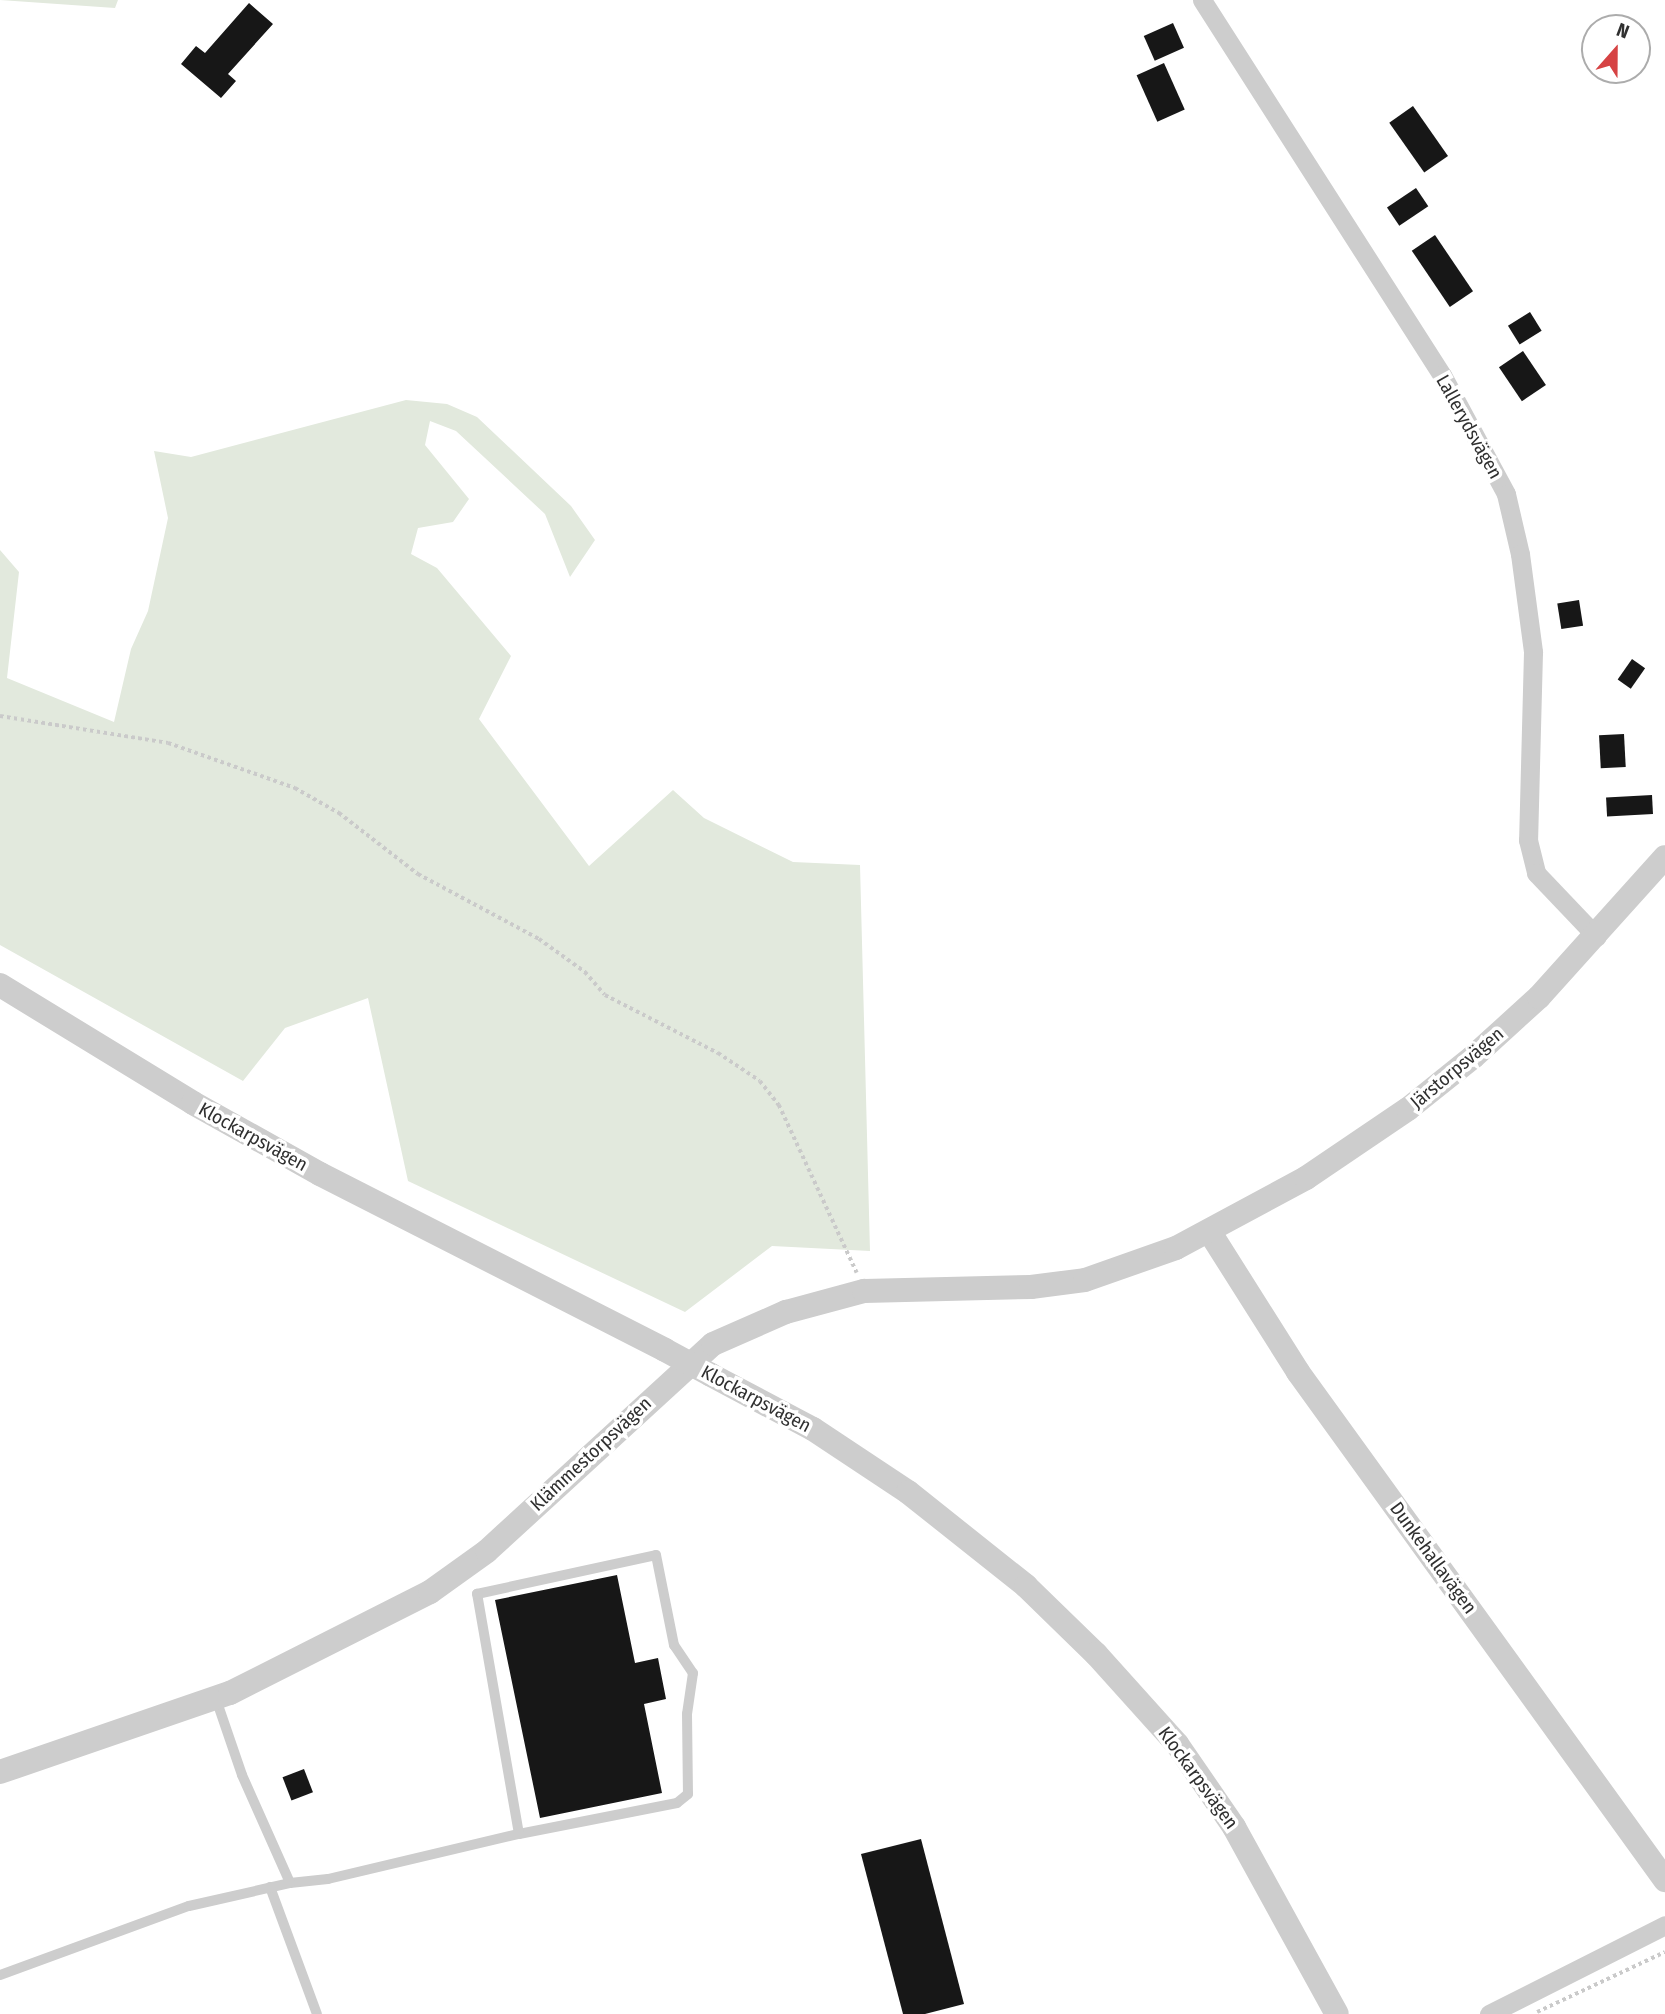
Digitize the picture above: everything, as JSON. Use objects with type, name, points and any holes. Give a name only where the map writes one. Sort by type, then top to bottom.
[{"type":"street","name":"Lallerydsvägen","points":[[1202,0],[1442,375],[1506,494],[1520,554],[1533,652],[1528,840],[1536,873],[1597,937]]},
{"type":"street","name":"Järstorpsvägen","points":[[1209,1231],[1306,1178],[1408,1109],[1539,998],[1597,937],[1665,857]]},
{"type":"street","name":"Klockarpsvägen","points":[[0,985],[309,1167],[813,1429],[908,1492],[1026,1586],[1096,1654],[1177,1744],[1227,1817],[1292,1926],[1336,2014]]},
{"type":"street","name":"Klämmestorpsvägen","points":[[0,1772],[216,1698],[365,1629],[430,1592],[487,1551],[713,1344],[786,1312],[864,1292],[1031,1287],[1085,1280],[1130,1266],[1209,1231]]},
{"type":"street","name":"Dunkehallavägen","points":[[1209,1231],[1298,1372],[1665,1880]]},
{"type":"street","points":[[1489,2014],[1665,1925]]},
{"type":"lane","points":[[0,1975],[189,1906],[290,1883],[328,1879],[519,1834],[677,1803],[688,1794],[687,1714],[693,1673],[674,1645],[656,1555],[477,1594],[519,1834]]},
{"type":"lane","points":[[216,1698],[242,1775],[290,1883]]},
{"type":"lane","points":[[270,1887],[317,2014]]},
{"type":"path","points":[[0,716],[168,743],[295,788],[339,813],[418,874],[539,939],[585,972],[605,995],[718,1053],[760,1081],[779,1105],[864,1292]]},
{"type":"path","points":[[1534,2014],[1665,1952]]},
{"type":"shaded area","points":[[0,0],[118,0],[115,8]]},
{"type":"shaded area","points":[[406,400],[447,404],[477,417],[571,506],[595,540],[570,577],[545,514],[456,431],[430,421],[425,445],[469,499],[453,522],[418,528],[411,554],[437,568],[511,656],[479,719],[589,866],[673,790],[704,818],[793,862],[860,865],[870,1251],[772,1246],[685,1312],[408,1181],[368,998],[285,1028],[243,1081],[0,945],[0,550],[19,572],[7,678],[114,722],[131,649],[148,611],[168,518],[154,451],[191,457]]},
{"type":"building","points":[[249,3],[273,24],[228,74],[236,81],[221,98],[181,64],[196,46],[205,53]]},
{"type":"building","points":[[1173,23],[1184,48],[1155,61],[1144,36]]},
{"type":"building","points":[[1164,63],[1185,110],[1157,122],[1137,75]]},
{"type":"building","points":[[1413,106],[1448,156],[1424,173],[1389,123]]},
{"type":"building","points":[[1416,188],[1428,206],[1399,226],[1387,208]]},
{"type":"building","points":[[1435,235],[1473,291],[1450,307],[1412,251]]},
{"type":"building","points":[[1530,312],[1542,331],[1520,344],[1508,326]]},
{"type":"building","points":[[1523,351],[1546,385],[1522,401],[1499,367]]},
{"type":"building","points":[[1579,600],[1583,626],[1561,629],[1557,603]]},
{"type":"building","points":[[1632,659],[1645,668],[1631,689],[1618,679]]},
{"type":"building","points":[[1624,734],[1626,767],[1601,768],[1599,735]]},
{"type":"building","points":[[1652,795],[1653,814],[1607,816],[1606,797]]},
{"type":"building","points":[[617,1575],[635,1663],[658,1658],[666,1699],[644,1704],[662,1793],[540,1818],[495,1600]]},
{"type":"building","points":[[304,1769],[313,1792],[291,1801],[283,1777]]},
{"type":"building","points":[[921,1839],[964,2004],[925,2014],[903,2014],[861,1854]]}]
